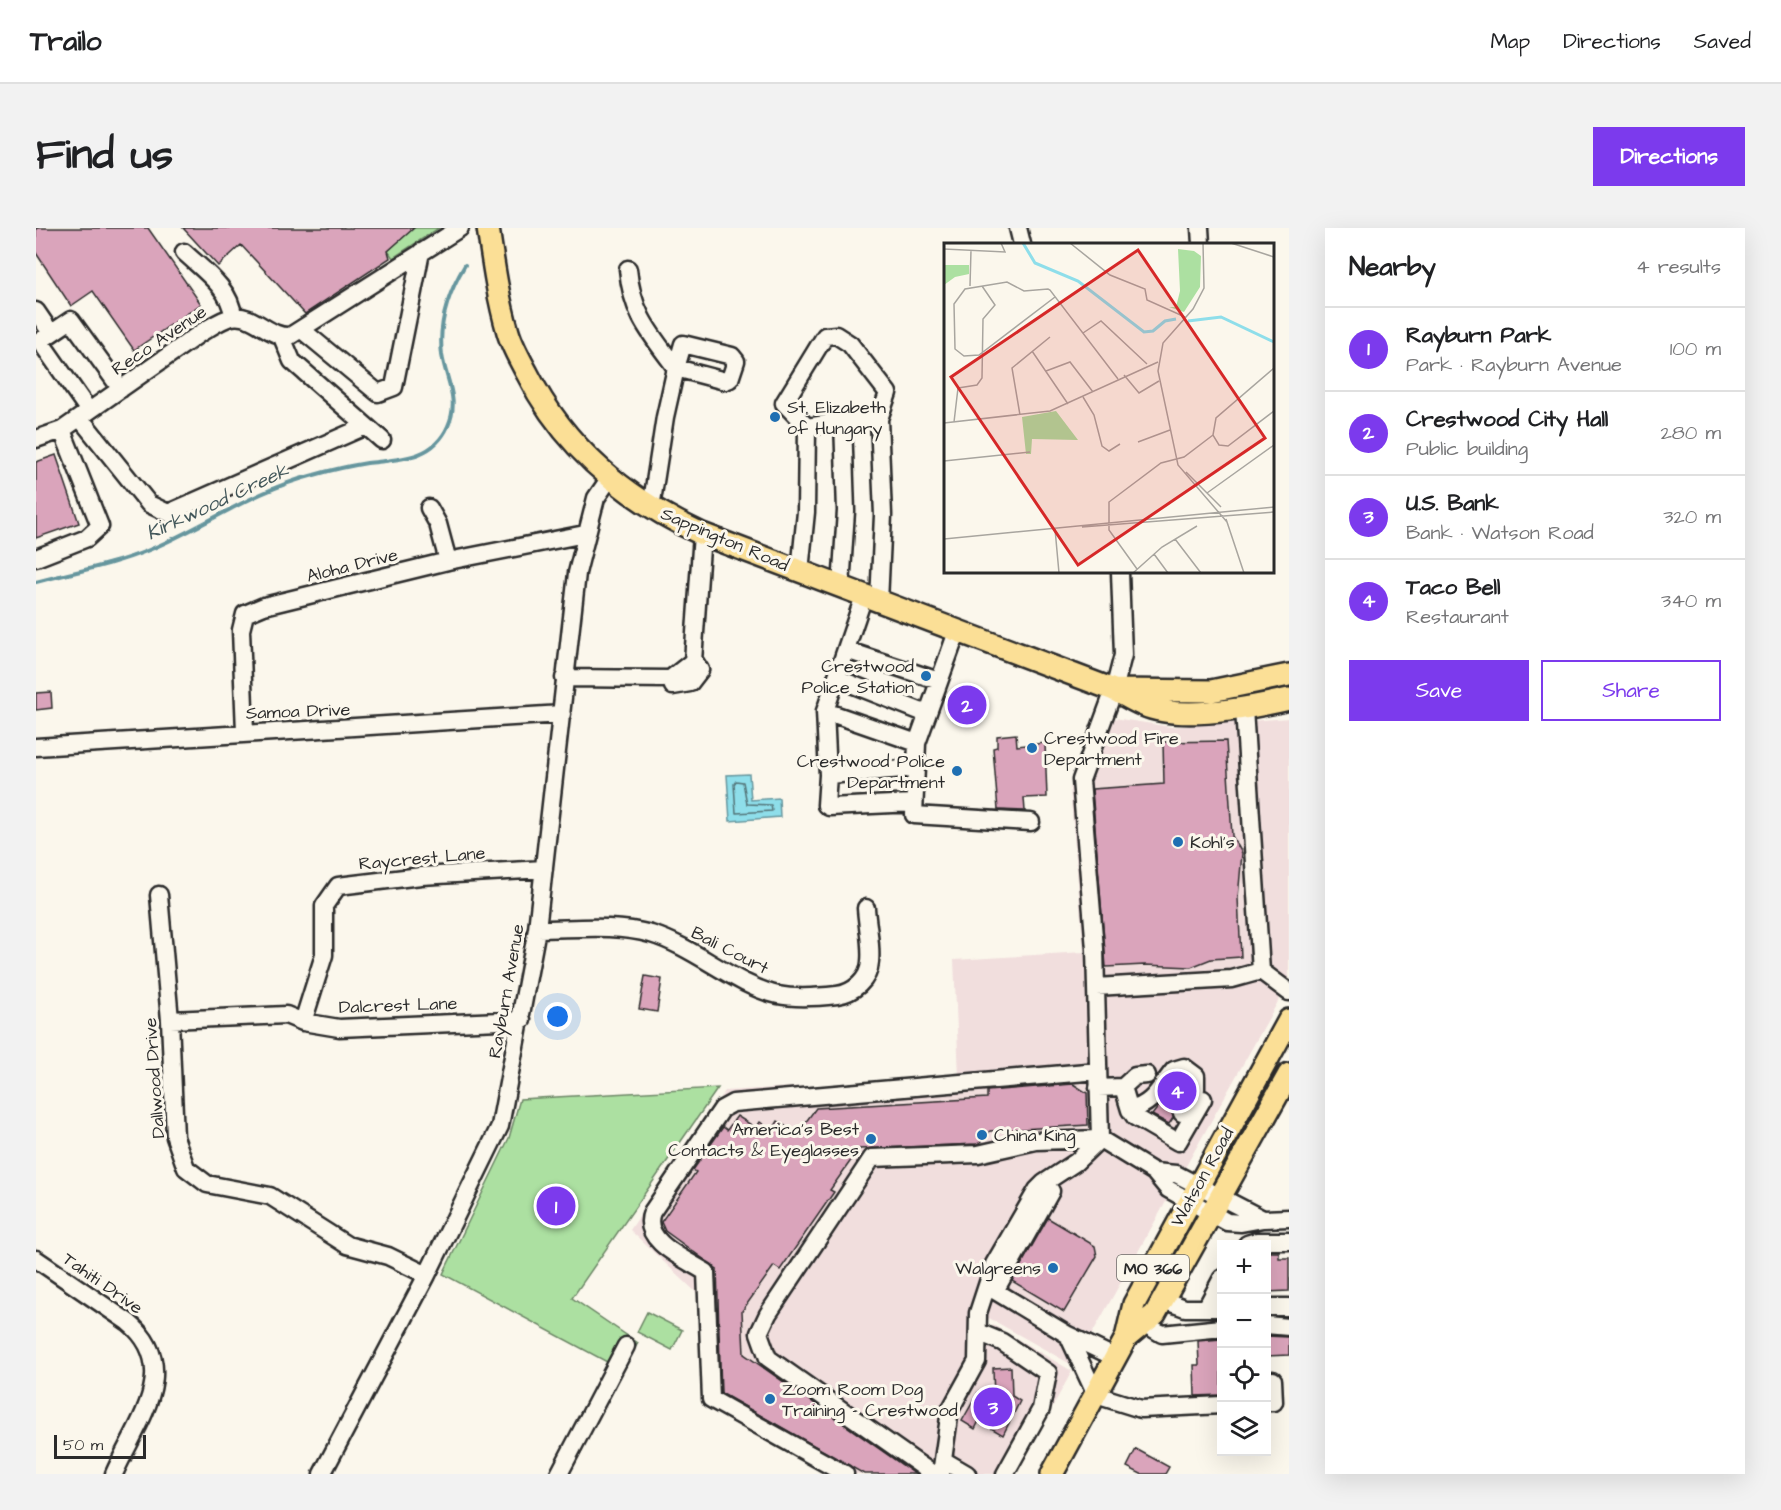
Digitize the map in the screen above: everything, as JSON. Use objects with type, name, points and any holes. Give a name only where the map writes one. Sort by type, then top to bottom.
[{"type":"main road","name":"Sappington Road","points":[[489,228],[508,333],[539,398],[569,439],[609,479],[651,508],[702,534],[1114,690],[1145,706],[1184,713],[1244,709],[1289,699]]},
{"type":"main road","name":"Sappington Road","points":[[1114,690],[1211,691],[1289,675]]},
{"type":"main road","name":"Watson Road","points":[[1058,1472],[1126,1338],[1134,1304],[1289,1020]]},
{"type":"main road","name":"Watson Road","points":[[1126,1338],[1145,1324],[1163,1300],[1216,1206],[1283,1099],[1289,1074]]},
{"type":"street","points":[[382,440],[292,361],[282,337],[302,330],[459,228]]},
{"type":"street","points":[[1018,228],[1022,243]]},
{"type":"street","points":[[1200,228],[1201,243]]},
{"type":"street","points":[[184,252],[226,293],[232,305],[233,316]]},
{"type":"street","points":[[302,330],[378,393],[394,387],[421,252]]},
{"type":"street","points":[[628,269],[631,294],[641,321],[676,368],[665,417],[651,508]]},
{"type":"street","points":[[36,311],[51,333]]},
{"type":"street","name":"Reco Avenue","points":[[36,439],[62,430],[202,332],[233,316],[257,323],[282,337]]},
{"type":"street","points":[[121,389],[71,320],[40,341],[84,414],[149,504],[168,513],[366,426]]},
{"type":"street","points":[[800,571],[806,512],[807,427],[784,403],[825,336],[836,334],[850,344],[888,393],[879,419],[883,515],[872,599],[846,650],[825,711],[828,775],[826,805],[829,807],[914,809],[1031,822]]},
{"type":"street","points":[[807,427],[868,417],[879,419]]},
{"type":"street","points":[[841,587],[846,511],[843,421]]},
{"type":"street","points":[[36,558],[87,538],[100,526],[62,430]]},
{"type":"street","name":"Rayburn Avenue","points":[[322,1474],[427,1275],[501,1125],[537,929],[577,573],[585,534],[596,498],[609,479]]},
{"type":"street","points":[[429,508],[438,524],[448,561]]},
{"type":"street","name":"Aloha Drive","points":[[245,732],[241,630],[244,614],[264,606],[448,561],[585,534]]},
{"type":"street","points":[[564,678],[670,680],[683,672],[693,660],[702,534]]},
{"type":"street","points":[[991,1288],[994,1264],[1037,1190],[1076,1162],[1100,1139],[1096,987],[1081,780],[1114,690],[1123,655],[1120,573]]},
{"type":"street","points":[[914,809],[917,743],[957,632]]},
{"type":"street","points":[[846,650],[939,681]]},
{"type":"street","points":[[836,678],[927,714]]},
{"type":"street","points":[[1244,709],[1261,971],[1289,992]]},
{"type":"street","points":[[825,711],[917,743]]},
{"type":"street","name":"Samoa Drive","points":[[36,747],[245,732],[315,732],[562,714]]},
{"type":"street","points":[[828,775],[916,768]]},
{"type":"street","name":"Raycrest Lane","points":[[303,1022],[324,956],[324,906],[338,886],[421,876],[544,869]]},
{"type":"street","name":"Dallwood Drive","points":[[159,895],[170,1020],[175,1137],[181,1158],[194,1177],[207,1184],[270,1196],[347,1245],[388,1256],[427,1275]]},
{"type":"street","name":"Bali Court","points":[[537,929],[624,928],[653,935],[689,950],[753,985],[778,995],[818,996],[845,994],[855,989],[864,978],[871,964],[866,908]]},
{"type":"street","points":[[1096,987],[1232,979],[1261,971]]},
{"type":"street","name":"Dalcrest Lane","points":[[170,1020],[286,1015],[303,1022],[339,1028],[522,1020]]},
{"type":"street","points":[[1130,1110],[1144,1107],[1154,1098],[1174,1070],[1184,1067],[1196,1076],[1196,1089],[1168,1137]]},
{"type":"street","points":[[1123,1087],[1135,1076],[1147,1075]]},
{"type":"street","points":[[845,1474],[711,1399],[706,1272],[655,1238],[649,1229],[652,1212],[722,1109],[732,1103],[1098,1080],[1123,1087]]},
{"type":"street","points":[[1123,1087],[1130,1110],[1146,1125],[1178,1142],[1203,1099]]},
{"type":"street","points":[[933,1474],[768,1358],[759,1333],[768,1314],[872,1158],[978,1154],[1036,1141],[1100,1139],[1154,1172],[1168,1189],[1193,1193],[1216,1206],[1263,1219],[1288,1218],[1288,1240],[1271,1241]]},
{"type":"street","points":[[966,1474],[942,1467],[950,1410],[977,1361],[978,1312],[1051,1191]]},
{"type":"street","name":"Tahiti Drive","points":[[36,1259],[128,1322],[151,1350],[155,1383],[114,1474]]},
{"type":"street","points":[[991,1288],[1068,1335],[1116,1358]]},
{"type":"street","points":[[1163,1300],[1185,1308],[1214,1308]]},
{"type":"street","points":[[1271,1307],[1289,1307]]},
{"type":"street","points":[[1145,1324],[1162,1334],[1217,1328]]},
{"type":"street","points":[[1271,1325],[1289,1327]]},
{"type":"street","points":[[978,1332],[1002,1342],[1048,1373],[1041,1408],[1005,1474]]},
{"type":"street","points":[[1068,1335],[1096,1395],[1141,1409],[1217,1405]]},
{"type":"street","points":[[559,1474],[626,1346]]},
{"type":"street","points":[[1271,1402],[1274,1402],[1273,1380]]},
{"type":"shaded area","points":[[1095,715],[1171,727],[1289,718],[1289,982],[1074,1366],[989,1318],[966,1365],[955,1429],[993,1325],[1072,1371],[1016,1474],[827,1474],[702,1405],[699,1295],[630,1230],[725,1091],[959,1077],[954,960],[1084,952],[1070,789]]},
{"type":"green space","points":[[412,228],[439,228],[393,258],[388,251]]},
{"type":"green space","points":[[718,1088],[572,1298],[638,1343],[622,1370],[443,1274],[509,1138],[520,1099]]},
{"type":"green space","points":[[647,1312],[682,1330],[672,1350],[637,1332]]},
{"type":"water","points":[[749,774],[751,800],[779,798],[780,817],[730,821],[727,775]]},
{"type":"building","points":[[36,228],[148,228],[201,304],[134,350],[93,291],[71,306],[36,253]]},
{"type":"building","points":[[183,228],[414,228],[388,251],[390,258],[305,314],[241,245],[218,266]]},
{"type":"building","points":[[56,455],[79,523],[36,538],[36,462]]},
{"type":"building","points":[[51,692],[52,708],[36,710],[36,693]]},
{"type":"building","points":[[1016,734],[1017,746],[1045,743],[1047,797],[1024,798],[1025,811],[998,810],[993,748],[997,747],[997,736]]},
{"type":"building","points":[[1226,741],[1232,836],[1242,853],[1238,898],[1241,957],[1211,959],[1191,967],[1145,965],[1106,967],[1092,789],[1164,784],[1163,742]]},
{"type":"building","points":[[645,976],[662,979],[657,1012],[639,1009]]},
{"type":"building","points":[[1180,1079],[1185,1081],[1185,1086],[1173,1108],[1173,1118],[1169,1124],[1152,1115]]},
{"type":"building","points":[[1073,1084],[1087,1093],[1088,1125],[990,1131],[977,1144],[859,1149],[830,1190],[834,1192],[780,1270],[774,1266],[742,1311],[744,1354],[915,1474],[864,1474],[721,1393],[717,1269],[665,1231],[661,1222],[696,1172],[693,1170],[723,1127],[727,1130],[737,1116],[756,1128],[760,1122],[772,1131],[778,1121],[797,1134],[816,1108],[987,1098],[987,1091]]},
{"type":"building","name":"Walgreens","points":[[1048,1218],[1095,1246],[1097,1256],[1064,1312],[1012,1281]]},
{"type":"building","points":[[1271,1252],[1279,1252],[1279,1258],[1289,1258],[1289,1291],[1271,1292]]},
{"type":"building","points":[[1271,1336],[1289,1337],[1289,1355],[1271,1356]]},
{"type":"building","points":[[1217,1339],[1217,1395],[1195,1396],[1194,1365],[1199,1365],[1198,1341]]},
{"type":"building","points":[[1011,1367],[1012,1396],[1020,1401],[1003,1435],[979,1421],[975,1429],[962,1421],[979,1391],[994,1400],[993,1368]]},
{"type":"building","points":[[1136,1449],[1169,1467],[1165,1474],[1141,1474],[1127,1467]]},
{"type":"waterway","name":"Kirkwood Creek","points":[[36,582],[107,564],[149,550],[250,499],[292,482],[347,467],[414,456],[434,446],[448,426],[453,407],[442,355],[443,319],[449,297],[465,265]]},
{"type":"place","name":"St. Elizabeth of Hungary","points":[[775,417]]},
{"type":"place","name":"Crestwood Police Station","points":[[926,676]]},
{"type":"place","name":"Crestwood City Hall","points":[[967,705]]},
{"type":"place","name":"Crestwood Fire Department","points":[[1032,748]]},
{"type":"place","name":"Crestwood Police Department","points":[[957,771]]},
{"type":"place","name":"Kohl's","points":[[1178,842]]},
{"type":"place","name":"Taco Bell","points":[[1177,1091]]},
{"type":"place","name":"China King","points":[[982,1135]]},
{"type":"place","name":"America's Best Contacts & Eyeglasses","points":[[871,1139]]},
{"type":"place","name":"Rayburn Park","points":[[556,1206]]},
{"type":"place","name":"Walgreens","points":[[1053,1268]]},
{"type":"place","name":"Zoom Room Dog Training - Crestwood","points":[[770,1399]]},
{"type":"place","name":"U.S. Bank","points":[[993,1407]]}]
